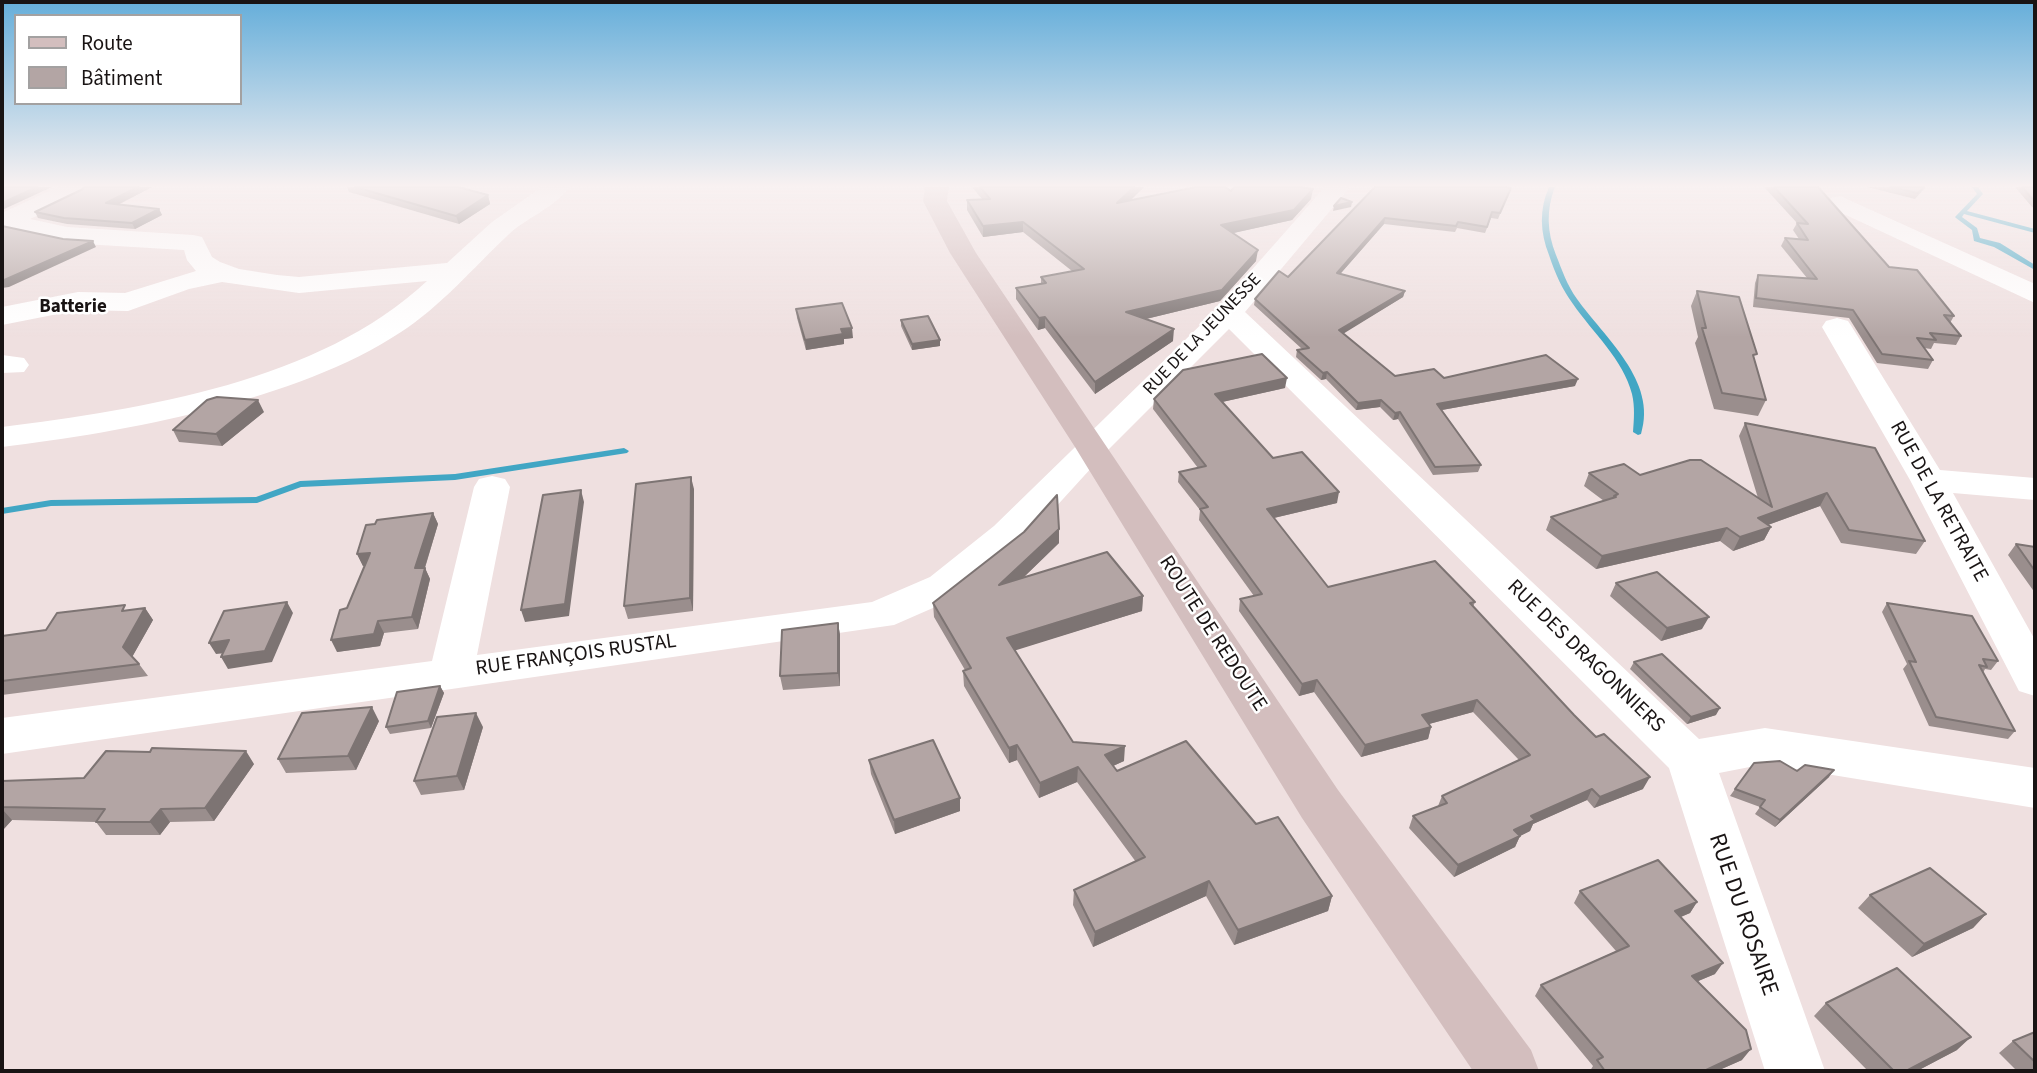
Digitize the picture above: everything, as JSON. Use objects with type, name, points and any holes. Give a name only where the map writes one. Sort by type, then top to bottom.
[{"type":"main road","name":"ROUTE DE REDOUTE","points":[[954,237],[1320,804],[1510,1071]]},
{"type":"street","points":[[99,237],[193,243],[197,245],[202,262],[225,273],[274,284],[299,285],[455,270]]},
{"type":"street","points":[[2,437],[61,431],[174,406],[312,364],[383,331],[490,237]]},
{"type":"street","name":"RUE DE LA JEUNESSE","points":[[1092,447],[1229,313],[1295,237]]},
{"type":"street","points":[[1912,237],[2035,295]]},
{"type":"street","points":[[2,316],[78,301],[128,302],[181,282],[225,273]]},
{"type":"street","name":"RUE DES DRAGONNIERS","points":[[1229,313],[1690,759]]},
{"type":"street","name":"RUE DE LA RETRAITE","points":[[1837,327],[1928,480],[2035,680]]},
{"type":"street","name":"RUE FRANÇOIS RUSTAL","points":[[2,736],[879,615],[944,587],[1008,535],[1092,447]]},
{"type":"street","points":[[1928,480],[2035,489]]},
{"type":"street","points":[[451,673],[492,487]]},
{"type":"street","points":[[1690,759],[1765,746],[2035,788]]},
{"type":"street","name":"RUE DU ROSAIRE","points":[[1690,759],[1795,1071]]},
{"type":"building","points":[[2,237],[54,237],[93,241],[2,281]]},
{"type":"building","points":[[1043,237],[1239,237],[1258,250],[1222,290],[1126,312],[1174,329],[1095,382],[1045,317],[1039,318],[1016,288],[1046,283],[1041,277],[1084,269]]},
{"type":"building","points":[[1327,237],[1368,237],[1337,273],[1405,291],[1339,330],[1395,376],[1434,369],[1444,378],[1546,355],[1578,379],[1437,404],[1481,465],[1435,467],[1400,412],[1395,413],[1381,400],[1358,403],[1327,372],[1323,373],[1297,350],[1309,348],[1255,299],[1279,271],[1288,277]]},
{"type":"building","points":[[1806,237],[1862,237],[1889,267],[1917,270],[1954,316],[1944,315],[1961,336],[1930,333],[1936,340],[1917,338],[1933,360],[1882,354],[1853,310],[1756,298],[1758,275],[1817,279],[1785,238],[1808,240]]},
{"type":"building","points":[[1697,291],[1739,297],[1757,354],[1753,355],[1766,400],[1722,393],[1702,328],[1706,328]]},
{"type":"building","points":[[842,303],[852,328],[841,329],[843,334],[805,340],[796,309]]},
{"type":"building","points":[[928,316],[940,340],[912,344],[901,320]]},
{"type":"building","points":[[1262,354],[1287,378],[1215,394],[1273,458],[1302,452],[1339,492],[1267,509],[1328,587],[1435,561],[1475,602],[1470,603],[1574,715],[1596,737],[1604,734],[1650,777],[1600,797],[1592,789],[1531,816],[1535,820],[1514,830],[1520,836],[1458,865],[1413,816],[1447,803],[1442,796],[1530,755],[1477,700],[1422,715],[1431,727],[1365,745],[1317,680],[1302,684],[1240,599],[1262,594],[1200,509],[1208,507],[1179,472],[1206,466],[1154,399],[1183,370]]},
{"type":"building","points":[[217,397],[258,400],[216,434],[173,430],[207,400]]},
{"type":"building","points":[[1745,423],[1875,448],[1925,541],[1849,530],[1827,493],[1758,518],[1771,527],[1740,537],[1727,528],[1602,556],[1551,517],[1616,497],[1614,496],[1618,494],[1589,473],[1624,464],[1640,475],[1690,460],[1701,460],[1772,507]]},
{"type":"building","points":[[691,477],[690,598],[624,606],[636,484]]},
{"type":"building","points":[[581,490],[565,604],[521,610],[543,495]]},
{"type":"building","points":[[1057,495],[1059,529],[999,585],[1107,552],[1143,596],[1007,638],[1073,742],[1125,746],[1105,755],[1117,771],[1186,741],[1256,824],[1278,817],[1332,896],[1238,930],[1209,881],[1095,932],[1074,890],[1145,857],[1078,767],[1040,783],[1017,745],[1009,748],[963,671],[971,668],[933,603],[1024,532]]},
{"type":"building","points":[[433,513],[415,568],[425,568],[412,617],[378,621],[374,634],[331,640],[340,610],[347,608],[370,553],[357,554],[366,525],[375,524],[377,520]]},
{"type":"building","points":[[2016,544],[2035,547],[2035,571]]},
{"type":"building","points":[[1657,572],[1709,617],[1667,628],[1616,583]]},
{"type":"building","points":[[287,602],[265,651],[221,657],[229,640],[209,643],[224,611]]},
{"type":"building","points":[[1887,603],[1972,616],[1998,661],[1983,659],[1987,667],[1979,665],[2015,731],[1936,717],[1909,661],[1916,662]]},
{"type":"building","points":[[125,605],[122,611],[145,608],[123,647],[139,664],[2,681],[2,636],[46,630],[57,613]]},
{"type":"building","points":[[838,623],[838,673],[780,676],[782,630]]},
{"type":"building","points":[[1662,654],[1720,708],[1691,717],[1634,662]]},
{"type":"building","points":[[440,686],[428,721],[386,727],[397,692]]},
{"type":"building","points":[[372,707],[348,756],[278,759],[302,713]]},
{"type":"building","points":[[476,713],[457,776],[414,781],[437,717]]},
{"type":"building","points":[[933,740],[960,798],[894,820],[869,760]]},
{"type":"building","points":[[152,748],[246,751],[205,808],[161,809],[150,822],[96,822],[105,809],[2,807],[2,781],[84,778],[106,751],[150,752]]},
{"type":"building","points":[[1780,761],[1797,771],[1805,765],[1834,770],[1780,820],[1760,807],[1765,800],[1735,789],[1754,763]]},
{"type":"building","points":[[1658,860],[1697,902],[1675,911],[1723,963],[1692,976],[1746,1030],[1751,1049],[1704,1071],[1605,1071],[1597,1060],[1603,1057],[1541,985],[1629,946],[1580,891]]},
{"type":"building","points":[[1930,868],[1986,914],[1924,944],[1870,895]]},
{"type":"building","points":[[1897,968],[1971,1037],[1906,1071],[1894,1071],[1826,1003]]},
{"type":"building","points":[[2035,1032],[2035,1062],[2013,1041]]},
{"type":"waterway","points":[[1547,237],[1571,296],[1621,361],[1630,377],[1639,412],[1638,432]]},
{"type":"waterway","points":[[1977,237],[1997,245],[2035,268]]},
{"type":"waterway","points":[[2,511],[51,503],[257,500],[300,484],[455,477],[624,451]]},
{"type":"district","name":"Batterie","points":[[73,308]]}]
